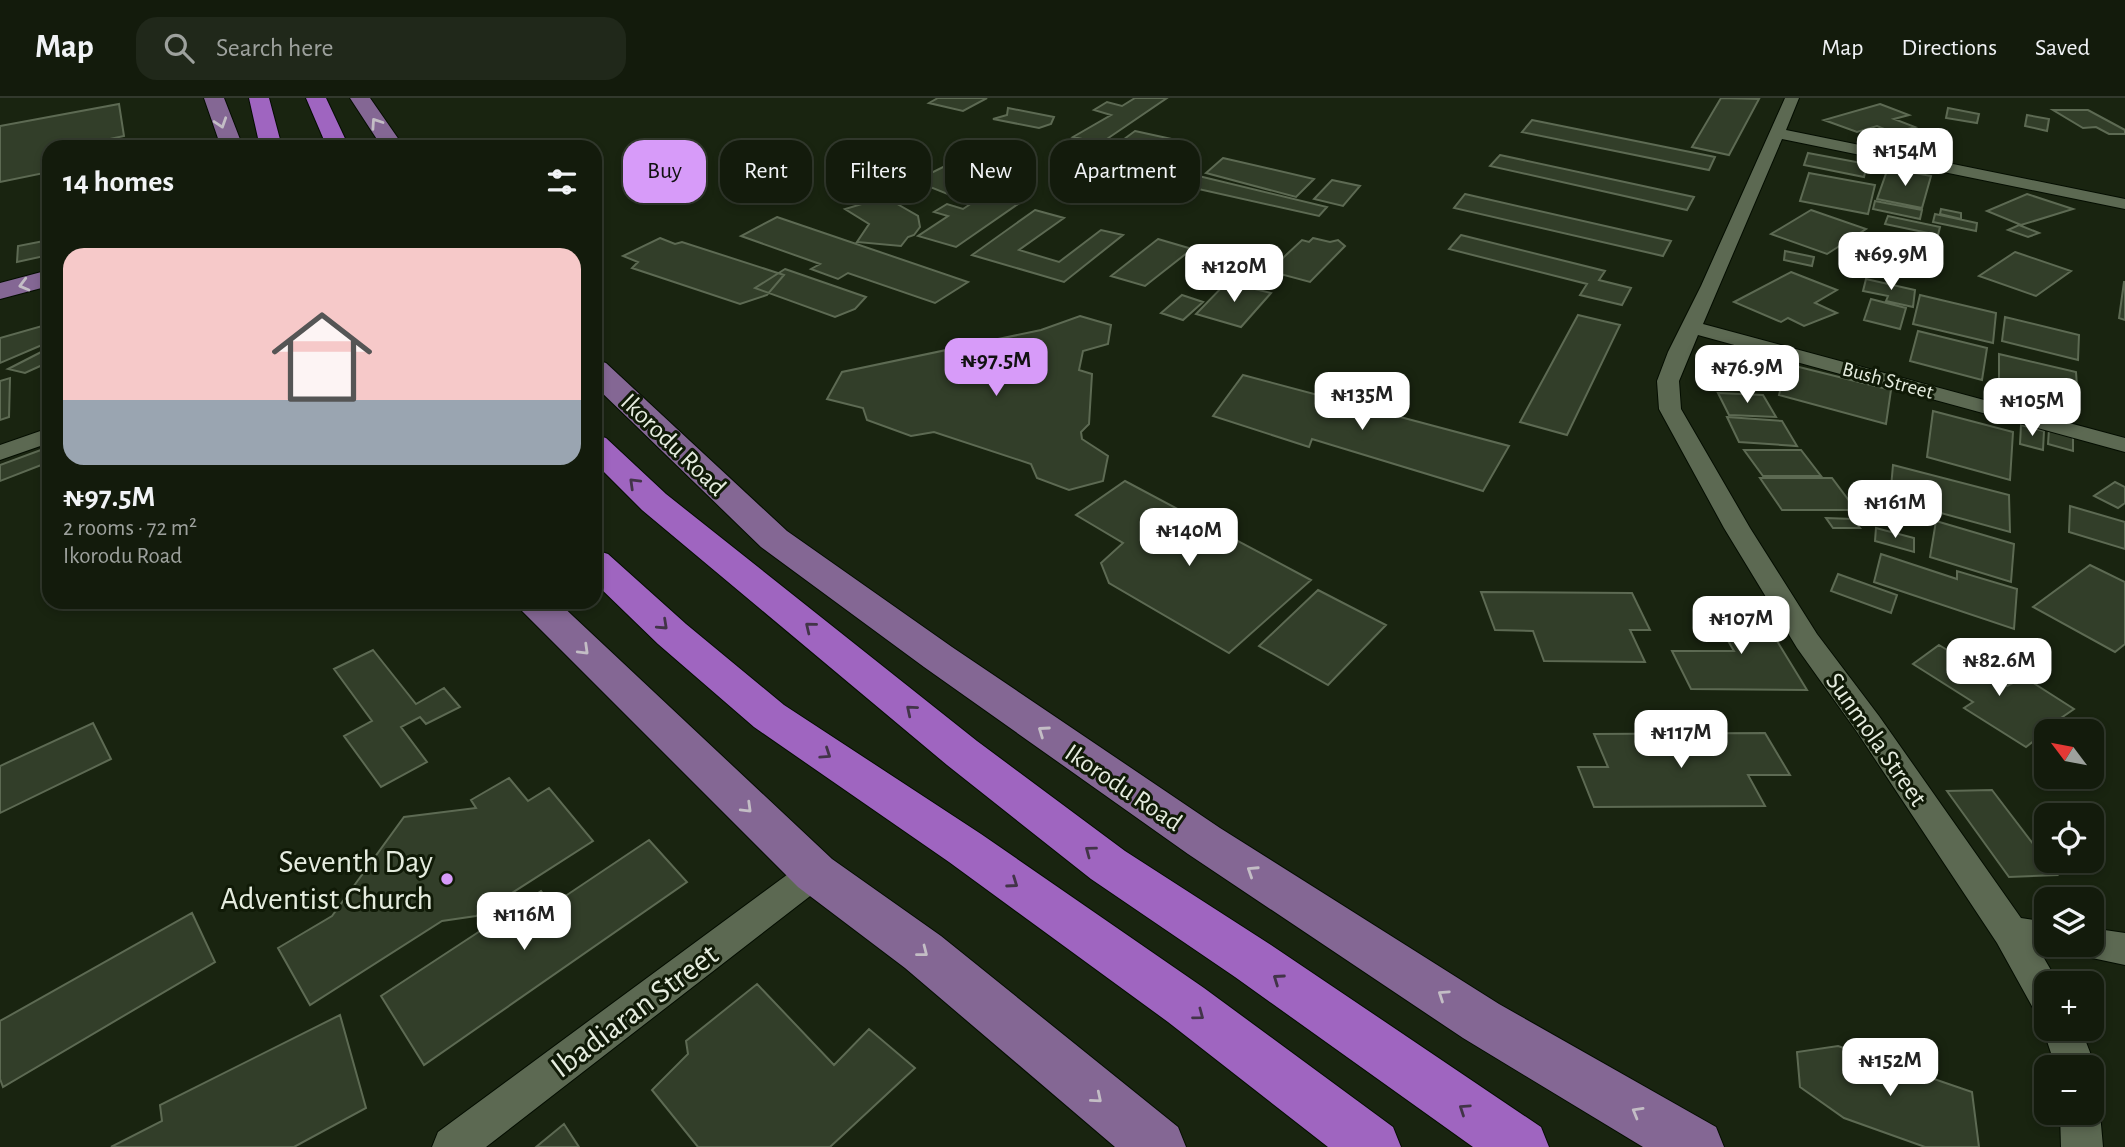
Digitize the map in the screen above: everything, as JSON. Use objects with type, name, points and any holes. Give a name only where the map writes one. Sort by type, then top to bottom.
[{"type":"highway","points":[[260,98],[269,140]]},
{"type":"highway","points":[[316,98],[335,140]]},
{"type":"highway","name":"Ikorodu Road","points":[[602,452],[654,502],[962,753],[1108,865],[1521,1147]]},
{"type":"highway","points":[[602,569],[672,634],[769,716],[965,848],[1164,989],[1373,1147]]},
{"type":"main road","points":[[214,98],[228,140]]},
{"type":"main road","points":[[360,98],[388,140]]},
{"type":"main road","points":[[0,291],[42,280]]},
{"type":"main road","points":[[0,311],[42,301]]},
{"type":"main road","name":"Ikorodu Road","points":[[602,376],[774,539],[949,665],[1204,841],[1481,1021],[1696,1147]]},
{"type":"main road","points":[[542,609],[815,873],[923,952],[1158,1147]]},
{"type":"street","name":"Sunmola Street","points":[[1792,98],[1668,381],[1670,409],[1688,446],[1807,641],[1868,724],[2010,932],[2034,975]]},
{"type":"street","points":[[1776,133],[2125,204]]},
{"type":"street","name":"Bush Street","points":[[1691,327],[2125,445]]},
{"type":"street","points":[[0,453],[42,438]]},
{"type":"street","name":"Ibadiaran Street","points":[[453,1147],[815,873]]},
{"type":"street","points":[[2010,932],[2034,936]]},
{"type":"street","points":[[2104,946],[2125,950]]},
{"type":"street","points":[[2081,1125],[2082,1147]]},
{"type":"building","points":[[938,98],[987,98],[963,111],[929,103]]},
{"type":"building","points":[[1135,98],[1167,98],[1105,140],[1073,137],[1111,115],[1094,110],[1107,102],[1122,106]]},
{"type":"building","points":[[1721,98],[1759,99],[1729,155],[1692,147]]},
{"type":"building","points":[[119,104],[124,136],[105,140],[42,140],[42,173],[0,182],[0,126]]},
{"type":"building","points":[[1880,104],[1909,115],[1894,119],[1915,127],[1894,133],[1877,126],[1857,132],[1824,120]]},
{"type":"building","points":[[1008,108],[1054,117],[1051,124],[1039,128],[993,119],[1007,115]]},
{"type":"building","points":[[1948,108],[1979,114],[1977,123],[1946,118]]},
{"type":"building","points":[[2053,110],[2088,110],[2125,130],[2125,134],[2109,134],[2096,127],[2083,128]]},
{"type":"building","points":[[2027,115],[2049,119],[2047,131],[2025,126]]},
{"type":"building","points":[[1532,120],[1715,157],[1709,170],[1522,132]]},
{"type":"building","points":[[1135,131],[1176,140],[1123,140]]},
{"type":"building","points":[[1808,153],[1867,164],[1864,177],[1804,165]]},
{"type":"building","points":[[1500,155],[1694,197],[1687,210],[1490,166]]},
{"type":"building","points":[[1223,158],[1314,179],[1296,197],[1206,173]]},
{"type":"building","points":[[945,168],[945,193],[931,187],[931,173]]},
{"type":"building","points":[[1888,168],[1931,176],[1922,208],[1877,199]]},
{"type":"building","points":[[1809,173],[1875,185],[1868,214],[1800,201]]},
{"type":"building","points":[[1200,176],[1327,207],[1319,216],[1200,189]]},
{"type":"building","points":[[1332,180],[1360,186],[1343,206],[1314,199]]},
{"type":"building","points":[[1465,194],[1671,241],[1663,256],[1454,208]]},
{"type":"building","points":[[2027,194],[2073,209],[2021,225],[1987,211]]},
{"type":"building","points":[[1875,201],[1922,210],[1920,219],[1873,209]]},
{"type":"building","points":[[865,203],[895,203],[918,216],[920,227],[901,246],[857,242],[869,224],[845,209]]},
{"type":"building","points":[[972,203],[1020,203],[956,247],[918,236],[948,216],[934,212],[947,204],[963,209]]},
{"type":"building","points":[[1941,209],[1961,213],[1961,219],[1940,214]]},
{"type":"building","points":[[1035,210],[1064,218],[1019,250],[1059,262],[1101,230],[1123,235],[1064,282],[972,255]]},
{"type":"building","points":[[1811,210],[1866,229],[1827,254],[1771,234]]},
{"type":"building","points":[[1935,214],[1977,223],[1976,231],[1933,222]]},
{"type":"building","points":[[1888,216],[1940,227],[1938,235],[1885,224]]},
{"type":"building","points":[[777,217],[968,282],[935,303],[848,273],[838,279],[811,269],[820,264],[741,236]]},
{"type":"building","points":[[2019,225],[2039,233],[2028,237],[2008,230]]},
{"type":"building","points":[[1461,235],[1605,271],[1599,280],[1631,288],[1622,305],[1580,295],[1587,284],[1449,249]]},
{"type":"building","points":[[660,238],[675,244],[682,242],[784,275],[767,295],[740,304],[632,268],[638,262],[623,256]]},
{"type":"building","points":[[1313,238],[1330,242],[1338,240],[1345,246],[1310,282],[1269,271],[1302,240],[1309,242]]},
{"type":"building","points":[[1158,239],[1192,249],[1145,286],[1111,276]]},
{"type":"building","points":[[42,241],[42,257],[17,262],[18,246]]},
{"type":"building","points":[[1785,251],[1814,257],[1812,266],[1784,260]]},
{"type":"building","points":[[2015,252],[2071,271],[2036,296],[1979,276]]},
{"type":"building","points":[[785,269],[866,297],[855,309],[835,317],[755,288]]},
{"type":"building","points":[[1791,272],[1837,290],[1815,303],[1837,313],[1804,326],[1788,318],[1781,322],[1734,302]]},
{"type":"building","points":[[1866,279],[1915,290],[1913,307],[1886,301],[1888,296],[1863,291]]},
{"type":"building","points":[[1227,282],[1271,293],[1241,327],[1196,314]]},
{"type":"building","points":[[2125,282],[2125,320],[2119,318]]},
{"type":"building","points":[[1182,295],[1203,302],[1183,320],[1161,313]]},
{"type":"building","points":[[1920,295],[1996,313],[1993,343],[1913,324]]},
{"type":"building","points":[[1871,299],[1906,308],[1900,329],[1864,320]]},
{"type":"building","points":[[1578,315],[1620,325],[1567,435],[1520,422]]},
{"type":"building","points":[[1080,316],[1111,325],[1108,344],[1083,351],[1079,370],[1092,374],[1089,424],[1081,432],[1082,439],[1108,456],[1103,481],[1069,490],[1037,478],[1031,464],[934,432],[911,436],[867,420],[863,408],[827,399],[842,372],[1041,330]]},
{"type":"building","points":[[2005,317],[2079,335],[2078,360],[2002,341]]},
{"type":"building","points":[[42,326],[42,345],[0,363],[0,338]]},
{"type":"building","points":[[1918,331],[1987,348],[1982,380],[1910,361]]},
{"type":"building","points":[[42,352],[42,365],[25,373],[8,369]]},
{"type":"building","points":[[1999,354],[2076,372],[2078,401],[1999,382]]},
{"type":"building","points":[[1787,364],[1891,390],[1886,424],[1779,395]]},
{"type":"building","points":[[1243,375],[1509,446],[1483,491],[1312,439],[1309,447],[1213,416]]},
{"type":"building","points":[[10,378],[9,417],[0,420],[0,381]]},
{"type":"building","points":[[1718,393],[1763,395],[1776,417],[1729,415]]},
{"type":"building","points":[[1933,411],[2013,432],[2010,480],[1927,457]]},
{"type":"building","points":[[1727,417],[1782,421],[1797,446],[1739,442]]},
{"type":"building","points":[[2021,425],[2044,431],[2043,450],[2020,444]]},
{"type":"building","points":[[2049,429],[2073,436],[2073,451],[2048,444]]},
{"type":"building","points":[[42,450],[42,465],[0,481],[0,465]]},
{"type":"building","points":[[1744,450],[1801,450],[1821,476],[1763,476]]},
{"type":"building","points":[[1893,465],[2009,495],[2010,532],[1890,499]]},
{"type":"building","points":[[1760,478],[1832,478],[1856,510],[1782,510]]},
{"type":"building","points":[[1125,481],[1311,580],[1229,653],[1109,583],[1101,563],[1123,543],[1076,515]]},
{"type":"building","points":[[2115,482],[2125,487],[2125,503],[2118,508],[2094,496]]},
{"type":"building","points":[[1879,501],[1912,512],[1908,524],[1875,514]]},
{"type":"building","points":[[2070,506],[2125,522],[2125,549],[2069,532]]},
{"type":"building","points":[[1826,518],[1853,519],[1860,528],[1833,528]]},
{"type":"building","points":[[1936,521],[2014,544],[2011,582],[1930,557]]},
{"type":"building","points":[[1876,528],[1914,538],[1914,552],[1875,541]]},
{"type":"building","points":[[1881,554],[1957,579],[1957,571],[2017,589],[2014,629],[1874,582]]},
{"type":"building","points":[[2090,565],[2125,582],[2125,644],[2115,652],[2033,607]]},
{"type":"building","points":[[1838,574],[1897,595],[1891,613],[1831,591]]},
{"type":"building","points":[[1318,590],[1386,625],[1328,685],[1259,646]]},
{"type":"building","points":[[1481,592],[1632,593],[1650,630],[1630,630],[1645,662],[1544,661],[1533,631],[1495,630]]},
{"type":"building","points":[[1707,605],[1755,605],[1807,690],[1691,689],[1672,651],[1734,651]]},
{"type":"building","points":[[1939,645],[2007,686],[2024,677],[2074,709],[2062,719],[2034,719],[2034,741],[2026,747],[1964,708],[1973,702],[1913,664]]},
{"type":"building","points":[[373,650],[416,704],[444,688],[460,707],[426,724],[420,717],[401,727],[427,762],[381,787],[344,736],[372,721],[334,669]]},
{"type":"building","points":[[93,723],[111,759],[0,813],[0,766]]},
{"type":"building","points":[[1765,733],[1790,775],[1748,775],[1765,806],[1594,807],[1578,767],[1608,767],[1594,734]]},
{"type":"building","name":"Seventh Day Adventist Church","points":[[509,778],[528,801],[549,788],[593,841],[476,916],[442,921],[310,1005],[278,948],[332,916],[404,817],[476,808],[471,800]]},
{"type":"building","points":[[1992,790],[2034,845],[2034,873],[2057,875],[2009,877],[1947,791]]},
{"type":"building","points":[[649,840],[687,882],[424,1065],[381,996],[541,891],[552,905]]},
{"type":"building","points":[[192,913],[215,962],[3,1087],[0,1079],[0,1021]]},
{"type":"building","points":[[757,984],[834,1065],[869,1029],[915,1068],[830,1147],[698,1147],[652,1090],[688,1054],[686,1041]]},
{"type":"building","points":[[340,1015],[366,1108],[294,1147],[111,1147],[162,1121],[160,1105]]},
{"type":"building","points":[[1838,1046],[1972,1092],[1979,1147],[1925,1147],[1844,1118],[1800,1087],[1797,1052]]},
{"type":"building","points":[[564,1124],[579,1147],[536,1147]]},
{"type":"place","name":"Seventh Day Adventist Church","points":[[447,879]]}]
